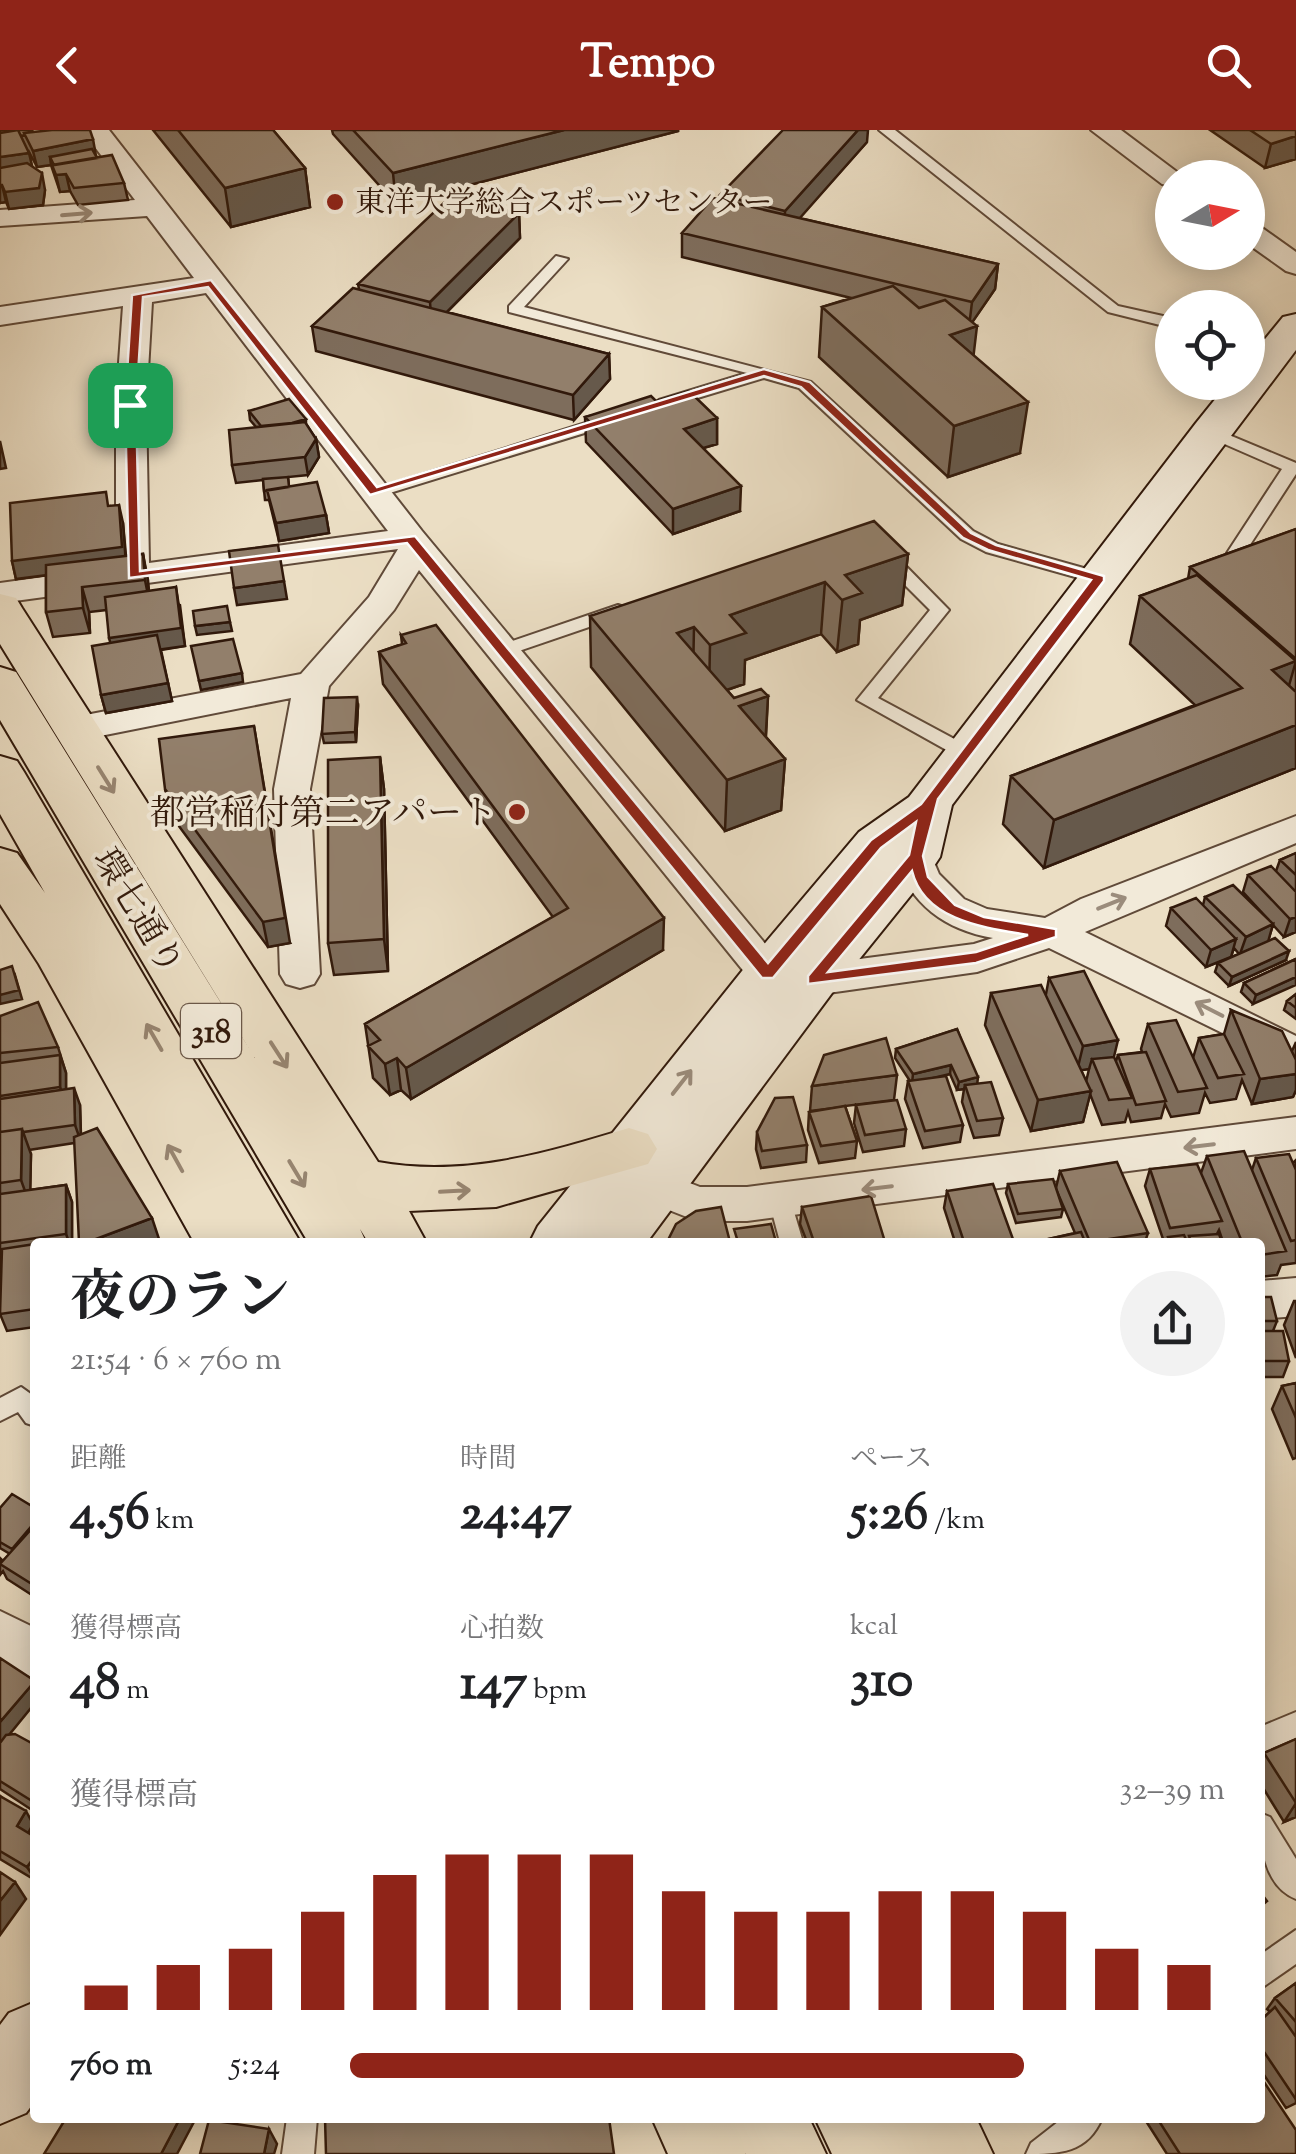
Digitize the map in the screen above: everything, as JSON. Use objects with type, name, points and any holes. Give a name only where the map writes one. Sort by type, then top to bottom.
[{"type":"main road","points":[[563,1238],[643,1168],[790,977],[921,832],[966,753],[1210,432],[1274,338]]},
{"type":"main road","points":[[0,608],[395,1238]]},
{"type":"main road","name":"環七通り","points":[[0,682],[41,840],[335,1238]]},
{"type":"main road","name":"環七通り","points":[[0,772],[270,1238]]},
{"type":"main road","points":[[41,840],[59,953],[221,1238]]},
{"type":"main road","points":[[359,1180],[397,1190],[462,1192],[565,1169],[643,1168]]},
{"type":"main road","points":[[617,1238],[643,1168]]},
{"type":"main road","points":[[0,2087],[30,2046]]},
{"type":"main road","points":[[692,2123],[708,2154]]},
{"type":"main road","points":[[771,2123],[788,2154]]},
{"type":"main road","points":[[856,2123],[874,2154]]},
{"type":"main road","points":[[937,2123],[955,2154]]},
{"type":"street","points":[[95,130],[211,284],[501,651],[790,977],[976,958],[1050,933],[1096,910],[1296,829]]},
{"type":"street","points":[[1104,130],[1155,166]]},
{"type":"street","points":[[0,218],[154,207]]},
{"type":"street","points":[[1265,243],[1296,265]]},
{"type":"street","points":[[0,316],[211,284]]},
{"type":"street","points":[[133,575],[130,405],[138,295]]},
{"type":"street","points":[[0,593],[413,542]]},
{"type":"street","points":[[300,974],[292,790],[312,684],[382,603],[413,542]]},
{"type":"street","points":[[75,729],[312,684]]},
{"type":"street","points":[[921,832],[920,878],[950,909],[981,922],[1050,933],[1094,951],[1296,1054]]},
{"type":"street","points":[[643,1168],[698,1204],[781,1201],[1296,1133]]},
{"type":"street","points":[[1265,1300],[1296,1297]]},
{"type":"street","points":[[0,1634],[30,1652]]},
{"type":"lane","points":[[886,130],[1113,309],[1155,319]]},
{"type":"lane","points":[[561,258],[514,308],[806,384],[967,535],[992,548],[1099,578]]},
{"type":"lane","points":[[653,407],[764,373]]},
{"type":"lane","points":[[374,492],[634,412]]},
{"type":"lane","points":[[1210,432],[1292,466],[1236,552]]},
{"type":"lane","points":[[874,543],[940,610],[866,700],[966,753]]},
{"type":"lane","points":[[501,651],[633,606]]},
{"type":"lane","points":[[781,1201],[791,1238]]},
{"type":"lane","points":[[0,1410],[21,1398],[30,1410]]},
{"type":"lane","points":[[1265,1739],[1296,1726]]},
{"type":"lane","points":[[1265,1835],[1296,1885]]},
{"type":"lane","points":[[1265,1970],[1296,1944]]},
{"type":"lane","points":[[298,2154],[301,2123]]},
{"type":"lane","points":[[1042,2154],[1080,2123]]},
{"type":"building","points":[[18,130],[29,153],[0,157],[0,133]]},
{"type":"building","points":[[90,130],[93,139],[33,151],[24,133]]},
{"type":"building","points":[[178,130],[273,130],[305,168],[225,188]]},
{"type":"building","points":[[353,130],[564,130],[393,173]]},
{"type":"building","points":[[783,130],[858,130],[785,211],[720,195]]},
{"type":"building","points":[[1250,130],[1296,130],[1296,136],[1271,144]]},
{"type":"building","points":[[92,149],[97,158],[54,165],[50,157]]},
{"type":"building","points":[[112,155],[124,183],[74,188],[66,174],[56,175],[52,165]]},
{"type":"building","points":[[27,163],[42,173],[39,188],[5,192],[0,185],[0,168]]},
{"type":"building","points":[[450,197],[519,213],[430,302],[358,284]]},
{"type":"building","points":[[713,198],[998,264],[972,302],[682,233]]},
{"type":"building","points":[[893,286],[919,308],[945,300],[977,326],[950,335],[1028,402],[954,426],[822,307]]},
{"type":"building","points":[[353,288],[609,354],[573,395],[312,326]]},
{"type":"building","points":[[689,391],[717,418],[684,429],[741,486],[673,509],[585,417],[651,396],[656,401]]},
{"type":"building","points":[[289,399],[306,419],[261,426],[249,411]]},
{"type":"building","points":[[305,422],[316,439],[305,457],[232,465],[229,430]]},
{"type":"building","points":[[288,477],[289,487],[264,491],[263,479]]},
{"type":"building","points":[[317,482],[326,515],[276,523],[267,490]]},
{"type":"building","points":[[106,492],[108,506],[119,505],[122,547],[12,561],[10,503]]},
{"type":"building","points":[[874,521],[908,554],[845,575],[862,593],[842,600],[825,582],[730,615],[746,633],[710,645],[694,627],[677,633],[734,698],[761,689],[768,696],[739,706],[785,759],[727,780],[590,616]]},
{"type":"building","points":[[1296,529],[1296,659],[1190,567]]},
{"type":"building","points":[[278,545],[284,581],[234,588],[229,551]]},
{"type":"building","points":[[143,554],[145,580],[82,587],[83,608],[46,612],[46,565]]},
{"type":"building","points":[[1197,575],[1296,661],[1272,670],[1296,692],[1296,725],[1054,820],[1011,776],[1242,688],[1140,596]]},
{"type":"building","points":[[176,587],[181,628],[109,638],[105,597]]},
{"type":"building","points":[[227,606],[230,622],[195,626],[193,611]]},
{"type":"building","name":"都営稲付第二アパート","points":[[436,625],[664,918],[406,1068],[397,1058],[385,1064],[368,1046],[380,1040],[365,1024],[568,908],[379,652],[406,643],[401,635]]},
{"type":"building","points":[[157,635],[168,683],[101,695],[92,646]]},
{"type":"building","points":[[233,639],[242,673],[199,681],[191,646]]},
{"type":"building","points":[[357,697],[355,732],[322,734],[324,698]]},
{"type":"building","points":[[254,726],[285,918],[263,922],[165,789],[159,739]]},
{"type":"building","points":[[380,757],[384,939],[328,943],[328,760]]},
{"type":"building","points":[[1296,853],[1296,875],[1280,860]]},
{"type":"building","points":[[1271,866],[1296,892],[1296,917],[1290,919],[1248,875]]},
{"type":"building","points":[[1233,885],[1273,924],[1246,937],[1205,897]]},
{"type":"building","points":[[1196,898],[1236,939],[1211,950],[1171,908]]},
{"type":"building","points":[[1275,938],[1289,951],[1232,977],[1218,963]]},
{"type":"building","points":[[1296,959],[1296,977],[1256,995],[1244,983]]},
{"type":"building","points":[[12,966],[19,990],[0,995],[0,970]]},
{"type":"building","points":[[1084,971],[1118,1040],[1083,1046],[1049,978]]},
{"type":"building","points":[[1041,985],[1091,1091],[1038,1100],[991,993]]},
{"type":"building","points":[[1296,994],[1296,1008],[1287,1001]]},
{"type":"building","points":[[38,1002],[58,1047],[0,1053],[0,1016]]},
{"type":"building","points":[[1231,1010],[1282,1031],[1296,1060],[1296,1074],[1260,1079]]},
{"type":"building","points":[[1176,1020],[1207,1088],[1178,1092],[1148,1024]]},
{"type":"building","points":[[957,1029],[978,1077],[959,1082],[951,1065],[913,1074],[896,1049]]},
{"type":"building","points":[[1224,1034],[1244,1074],[1218,1078],[1199,1038]]},
{"type":"building","points":[[886,1038],[897,1075],[812,1086],[824,1055]]},
{"type":"building","points":[[1146,1052],[1166,1101],[1136,1105],[1118,1055]]},
{"type":"building","points":[[60,1055],[60,1087],[0,1096],[0,1063]]},
{"type":"building","points":[[1114,1057],[1132,1098],[1109,1100],[1092,1059]]},
{"type":"building","points":[[946,1076],[963,1125],[925,1131],[908,1081]]},
{"type":"building","points":[[991,1082],[1003,1118],[977,1121],[965,1085]]},
{"type":"building","points":[[74,1088],[75,1125],[0,1132],[0,1099]]},
{"type":"building","points":[[793,1097],[807,1145],[762,1151],[757,1132],[775,1098]]},
{"type":"building","points":[[897,1100],[906,1129],[865,1135],[856,1105]]},
{"type":"building","points":[[845,1106],[857,1141],[821,1146],[809,1112]]},
{"type":"building","points":[[97,1128],[152,1218],[99,1238],[79,1238],[74,1137]]},
{"type":"building","points":[[22,1129],[21,1180],[0,1183],[0,1132]]},
{"type":"building","points":[[1244,1151],[1286,1251],[1265,1254],[1265,1238],[1240,1238],[1207,1156]]},
{"type":"building","points":[[1289,1154],[1296,1170],[1296,1240],[1291,1241],[1256,1158]]},
{"type":"building","points":[[1117,1162],[1148,1233],[1088,1238],[1060,1171]]},
{"type":"building","points":[[1197,1164],[1222,1221],[1170,1228],[1150,1169]]},
{"type":"building","points":[[1053,1179],[1063,1209],[1018,1214],[1008,1184]]},
{"type":"building","points":[[993,1184],[1013,1238],[963,1238],[947,1191]]},
{"type":"building","points":[[66,1185],[66,1234],[0,1243],[0,1194]]},
{"type":"building","points":[[871,1196],[884,1238],[813,1238],[802,1207]]},
{"type":"building","points":[[721,1207],[729,1238],[669,1238],[676,1224],[696,1211]]},
{"type":"building","points":[[771,1224],[775,1238],[737,1238],[734,1229]]},
{"type":"building","points":[[1081,1232],[1083,1238],[1053,1238]]},
{"type":"building","points":[[1219,1234],[1220,1238],[1190,1238]]},
{"type":"building","points":[[30,1245],[30,1310],[0,1314],[2,1249]]},
{"type":"building","points":[[1265,1297],[1271,1297],[1277,1321],[1265,1321]]},
{"type":"building","points":[[1265,1331],[1283,1331],[1289,1361],[1265,1361]]},
{"type":"building","points":[[1296,1383],[1296,1418],[1282,1386]]},
{"type":"building","points":[[12,1494],[30,1505],[30,1528],[12,1549],[0,1542],[0,1508]]},
{"type":"building","points":[[30,1531],[30,1583],[0,1564]]},
{"type":"building","points":[[0,1658],[30,1678],[30,1687],[0,1722]]},
{"type":"building","points":[[15,1734],[30,1742],[30,1800],[0,1781],[0,1743],[6,1735]]},
{"type":"building","points":[[1296,1739],[1296,1803],[1265,1755]]},
{"type":"building","points":[[0,1796],[26,1811],[17,1826],[30,1834],[30,1863],[27,1867],[0,1851]]},
{"type":"building","points":[[0,1872],[15,1882],[0,1901]]},
{"type":"building","points":[[1296,1983],[1296,2022],[1275,1998]]},
{"type":"building","points":[[1275,2007],[1296,2037],[1295,2098],[1265,2053],[1265,2016]]},
{"type":"building","points":[[1265,2084],[1296,2130],[1296,2154],[1180,2154],[1160,2123],[1265,2123]]},
{"type":"building","points":[[63,2123],[177,2123],[161,2154],[44,2154]]},
{"type":"building","points":[[208,2123],[269,2129],[264,2154],[200,2154]]},
{"type":"building","points":[[325,2123],[610,2123],[614,2154],[326,2154]]},
{"type":"place","name":"東洋大学総合スポーツセンター","points":[[335,202]]},
{"type":"place","name":"都営稲付第二アパート","points":[[517,812]]},
{"type":"route","points":[[130,405],[133,575],[410,538],[768,974],[876,844],[926,808],[916,856],[920,878],[934,897],[950,909],[981,922],[1050,933],[976,958],[814,980],[916,856],[926,808],[1099,578],[992,548],[967,535],[806,384],[764,373],[374,492],[211,284],[138,295],[130,405]]}]
